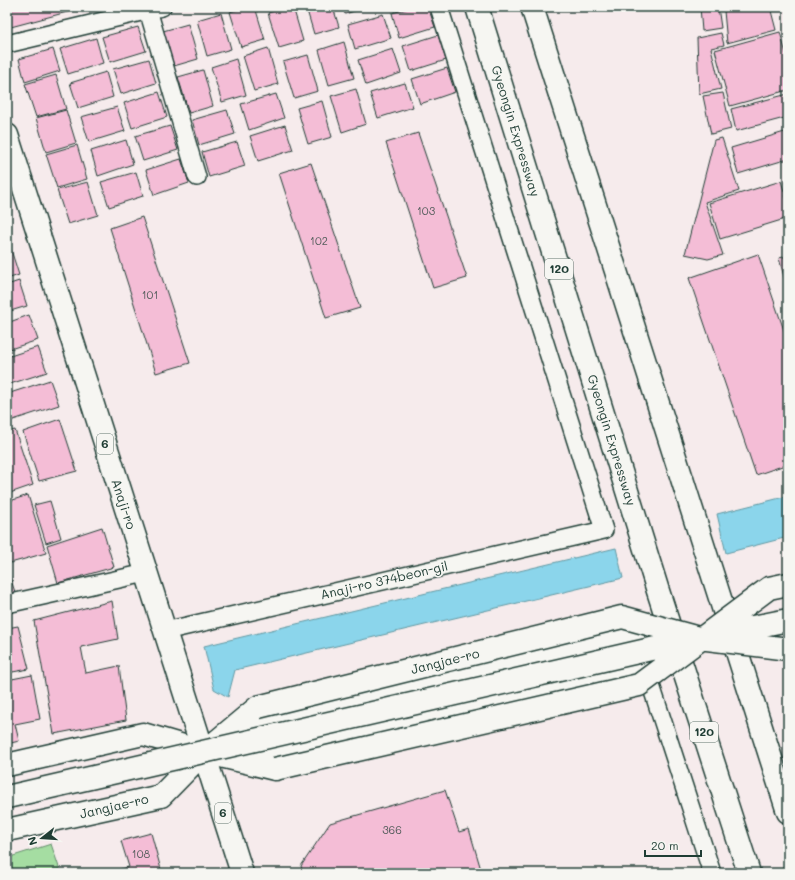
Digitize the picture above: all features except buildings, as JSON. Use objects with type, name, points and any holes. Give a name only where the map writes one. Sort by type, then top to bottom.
[{"type":"main road","name":"Gyeongin Expressway","points":[[477,7],[658,591],[749,873]]},
{"type":"main road","points":[[532,7],[788,812]]},
{"type":"main road","name":"Anaji-ro","points":[[7,136],[242,873]]},
{"type":"main road","name":"Jangjae-ro","points":[[7,765],[143,734],[204,752],[275,769],[639,685],[699,638],[769,588],[788,584]]},
{"type":"main road","name":"Jangjae-ro","points":[[7,830],[161,796],[204,752],[258,707],[622,617],[699,638],[788,649]]},
{"type":"main road","name":"Jangjae-ro","points":[[7,798],[699,638],[788,620]]},
{"type":"street","name":"Anaji-ro 374beon-gil","points":[[164,631],[604,530],[439,7]]},
{"type":"street","points":[[7,44],[155,9],[197,177]]},
{"type":"street","points":[[7,604],[146,573]]},
{"type":"street","points":[[204,752],[261,724],[634,633],[712,873]]},
{"type":"street","points":[[204,752],[266,752],[645,668]]},
{"type":"green space","points":[[51,844],[61,873],[7,873],[7,858]]},
{"type":"water","points":[[788,496],[788,537],[726,553],[717,514]]},
{"type":"water","points":[[616,548],[623,578],[235,670],[228,697],[214,689],[204,646]]}]
